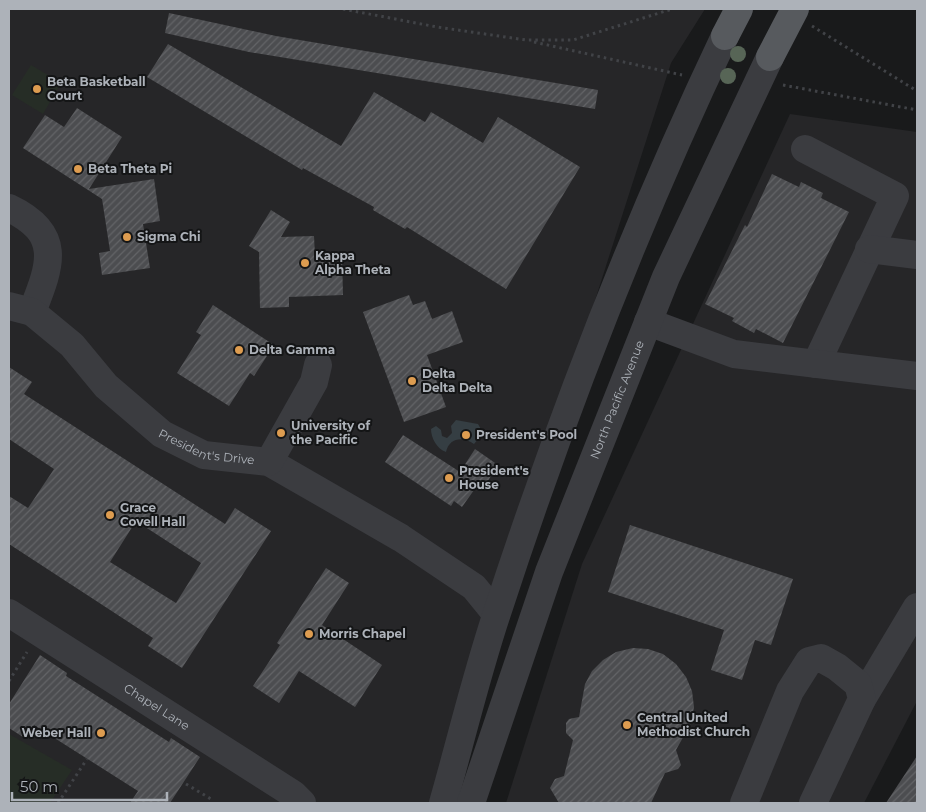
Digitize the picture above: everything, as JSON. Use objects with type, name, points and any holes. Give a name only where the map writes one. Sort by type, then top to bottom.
[{"type":"main road","points":[[725,36],[739,9]]},
{"type":"main road","name":"North Pacific Avenue","points":[[770,57],[803,17]]},
{"type":"street","points":[[443,803],[496,614],[587,357],[680,132],[725,36]]},
{"type":"street","name":"North Pacific Avenue","points":[[471,803],[548,572],[648,322],[699,204],[770,57]]},
{"type":"street","points":[[805,150],[895,196],[816,364]]},
{"type":"street","points":[[9,208],[24,216],[37,227],[47,250],[47,275],[20,309]]},
{"type":"street","points":[[869,249],[917,255]]},
{"type":"street","name":"President's Drive","points":[[20,309],[72,346],[106,386],[162,434],[204,455],[269,462],[401,538],[474,587],[496,614]]},
{"type":"street","points":[[648,322],[734,354],[917,376]]},
{"type":"street","points":[[269,462],[314,382],[318,366]]},
{"type":"street","points":[[813,803],[862,699],[917,607]]},
{"type":"street","name":"Chapel Lane","points":[[9,613],[293,794],[302,803]]},
{"type":"street","points":[[744,803],[790,691],[809,661],[821,658],[837,667],[858,684],[862,699]]},
{"type":"path","points":[[343,9],[436,27],[526,40],[704,80]]},
{"type":"path","points":[[526,40],[573,40],[672,9]]},
{"type":"path","points":[[803,17],[917,91]]},
{"type":"path","points":[[758,81],[917,110]]},
{"type":"path","points":[[9,681],[39,632]]},
{"type":"path","points":[[58,803],[87,758]]},
{"type":"path","points":[[186,784],[210,798],[212,803]]},
{"type":"shaded area","name":"University of the Pacific","points":[[9,9],[705,9],[671,63],[434,803],[9,803]]},
{"type":"shaded area","name":"Beta Basketball Court","points":[[31,65],[61,83],[43,114],[12,95]]},
{"type":"shaded area","points":[[790,114],[917,132],[917,701],[864,803],[506,803],[582,564]]},
{"type":"shaded area","name":"President's Pool","points":[[456,420],[478,424],[482,431],[474,444],[461,439],[453,441],[446,452],[435,443],[431,429],[436,426],[441,430],[442,436],[447,438],[452,433],[451,426]]},
{"type":"shaded area","points":[[9,734],[72,770],[50,803],[9,803]]},
{"type":"building","points":[[169,13],[276,36],[598,90],[595,109],[249,52],[165,33]]},
{"type":"building","points":[[168,44],[341,146],[374,92],[425,122],[431,112],[483,143],[498,117],[580,167],[506,289],[407,227],[405,229],[373,210],[374,207],[303,168],[302,170],[147,77]]},
{"type":"building","points":[[77,108],[122,137],[89,189],[154,179],[160,221],[143,224],[150,268],[102,275],[99,253],[110,251],[102,199],[23,148],[45,115],[64,127]]},
{"type":"building","points":[[772,174],[799,187],[801,182],[823,193],[821,198],[849,212],[783,343],[756,329],[754,333],[732,321],[734,318],[705,304],[745,225],[747,227]]},
{"type":"building","name":"Kappa Alpha Theta","points":[[271,210],[290,222],[281,237],[314,236],[315,256],[342,255],[343,295],[289,297],[289,307],[260,308],[259,252],[249,246]]},
{"type":"building","name":"Delta Delta Delta","points":[[409,295],[413,305],[425,301],[432,319],[452,311],[463,342],[427,355],[446,407],[404,422],[363,312]]},
{"type":"building","name":"Delta Gamma","points":[[213,305],[274,345],[254,376],[250,373],[229,406],[177,373],[201,335],[196,332]]},
{"type":"building","name":"Grace Covell Hall","points":[[9,367],[32,382],[24,394],[225,524],[235,508],[271,531],[182,668],[148,646],[153,638],[9,544],[9,496],[28,508],[54,469],[9,439]],"holes":[[[136,521],[201,563],[176,603],[110,562]]]},
{"type":"building","name":"President's House","points":[[403,435],[460,472],[475,449],[498,465],[484,487],[479,483],[462,507],[454,501],[451,506],[385,462]]},
{"type":"building","points":[[630,525],[793,579],[771,645],[755,640],[742,680],[711,670],[724,630],[608,592]]},
{"type":"building","name":"Morris Chapel","points":[[326,568],[349,583],[322,625],[382,665],[355,707],[299,671],[279,703],[253,686],[280,645],[277,643]]},
{"type":"building","name":"Central United Methodist Church","points":[[633,648],[648,649],[663,654],[676,664],[686,677],[692,691],[694,707],[691,723],[676,750],[681,765],[678,769],[665,773],[651,803],[559,803],[550,788],[555,779],[564,776],[573,740],[566,733],[566,723],[569,719],[579,717],[585,684],[592,671],[603,660],[616,652]]},
{"type":"building","name":"Weber Hall","points":[[40,655],[67,673],[66,676],[169,742],[171,738],[200,757],[170,803],[130,803],[138,791],[34,725],[26,739],[9,728],[9,704]]},
{"type":"building","points":[[917,756],[917,803],[886,803]]},
{"type":"place","name":"Beta Basketball Court","points":[[37,89]]},
{"type":"place","name":"Beta Theta Pi","points":[[78,169]]},
{"type":"place","name":"Sigma Chi","points":[[127,237]]},
{"type":"place","name":"Kappa Alpha Theta","points":[[305,263]]},
{"type":"place","name":"Delta Gamma","points":[[239,350]]},
{"type":"place","name":"Delta Delta Delta","points":[[412,381]]},
{"type":"place","name":"University of the Pacific","points":[[281,433]]},
{"type":"place","name":"President's Pool","points":[[466,435]]},
{"type":"place","name":"President's House","points":[[449,478]]},
{"type":"place","name":"Grace Covell Hall","points":[[110,515]]},
{"type":"place","name":"Morris Chapel","points":[[309,634]]},
{"type":"place","name":"Central United Methodist Church","points":[[627,725]]},
{"type":"place","name":"Weber Hall","points":[[101,733]]}]
